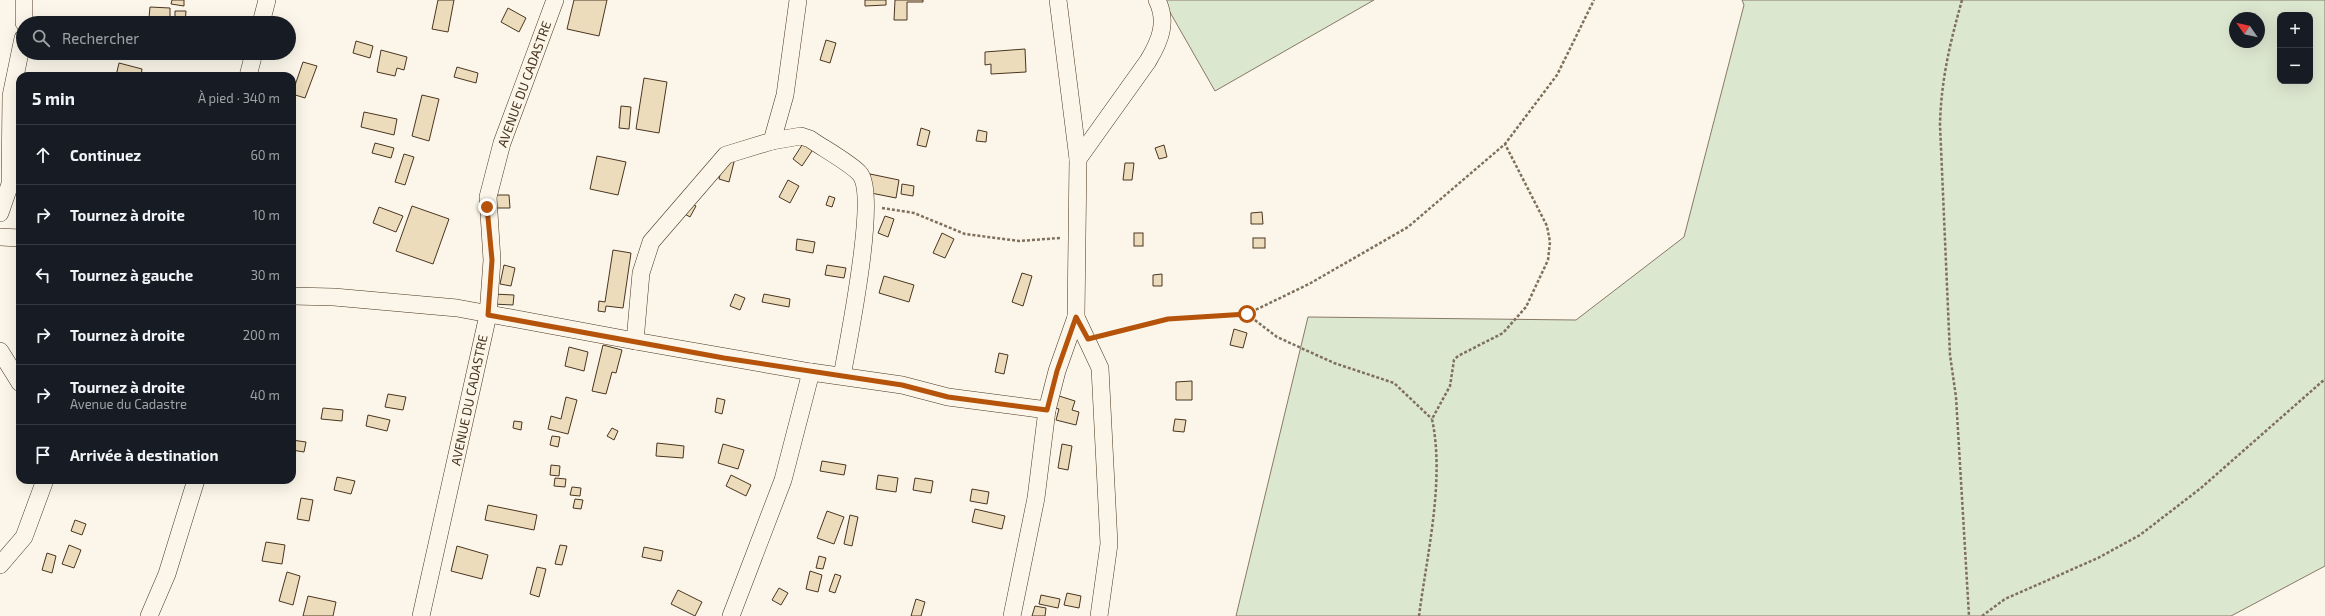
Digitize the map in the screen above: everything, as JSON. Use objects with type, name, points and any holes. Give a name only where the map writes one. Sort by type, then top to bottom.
[{"type":"street","points":[[24,0],[24,16]]},
{"type":"street","points":[[263,16],[267,0]]},
{"type":"street","name":"AVENUE DU CADASTRE","points":[[421,616],[488,315],[492,260],[488,197],[502,144],[555,0]]},
{"type":"street","points":[[772,141],[785,95],[798,0]]},
{"type":"street","points":[[1012,616],[1036,498],[1047,410],[1057,371],[1076,317],[1079,237],[1078,159],[1058,0]]},
{"type":"street","points":[[1078,159],[1148,62],[1158,44],[1163,26],[1162,8],[1157,0]]},
{"type":"street","points":[[0,214],[10,184],[11,96],[18,60]]},
{"type":"street","points":[[249,72],[252,60]]},
{"type":"street","points":[[635,341],[641,273],[651,242],[726,155],[772,141],[802,136],[810,138],[860,174],[865,185],[867,206],[859,276],[842,376]]},
{"type":"street","points":[[0,237],[16,238]]},
{"type":"street","points":[[296,296],[334,297],[457,308],[488,315],[811,372],[902,385],[948,397],[1047,410]]},
{"type":"street","points":[[1076,317],[1088,339],[1100,368],[1109,544],[1099,616]]},
{"type":"street","points":[[0,351],[16,377]]},
{"type":"street","points":[[731,616],[783,480],[811,372]]},
{"type":"street","points":[[0,565],[24,537],[44,484]]},
{"type":"street","points":[[149,616],[167,574],[195,484]]},
{"type":"path","points":[[1088,339],[1168,319],[1247,314],[1309,284],[1408,227],[1505,144],[1556,75],[1594,0]]},
{"type":"path","points":[[1962,0],[1947,52],[1941,91],[1940,125],[1950,355],[1956,397],[1969,616]]},
{"type":"path","points":[[1432,419],[1450,386],[1454,360],[1458,356],[1504,333],[1526,307],[1548,260],[1550,242],[1547,226],[1505,144]]},
{"type":"path","points":[[867,206],[914,213],[965,234],[1019,241],[1079,237]]},
{"type":"path","points":[[1247,314],[1277,337],[1334,363],[1394,383],[1432,419],[1437,441],[1437,474],[1419,616]]},
{"type":"path","points":[[1982,616],[2005,599],[2098,558],[2140,535],[2201,488],[2325,379]]},
{"type":"green space","points":[[1163,0],[1374,0],[1215,91]]},
{"type":"green space","points":[[1742,0],[2325,0],[2325,566],[2231,616],[1236,616],[1308,317],[1576,320],[1684,237],[1744,5]]},
{"type":"building","points":[[172,0],[184,0],[184,6],[171,4]]},
{"type":"building","points":[[438,0],[454,0],[448,32],[432,29]]},
{"type":"building","points":[[574,0],[607,0],[599,36],[567,29]]},
{"type":"building","points":[[865,0],[886,0],[886,5],[865,6]]},
{"type":"building","points":[[895,0],[923,0],[923,2],[907,2],[907,20],[894,20]]},
{"type":"building","points":[[150,7],[170,8],[170,16],[149,16]]},
{"type":"building","points":[[508,8],[526,18],[519,32],[501,22]]},
{"type":"building","points":[[175,11],[186,11],[186,16],[175,16]]},
{"type":"building","points":[[826,40],[836,43],[830,63],[820,60]]},
{"type":"building","points":[[356,41],[373,46],[370,58],[353,53]]},
{"type":"building","points":[[1025,49],[1026,72],[991,74],[991,64],[985,65],[985,52]]},
{"type":"building","points":[[381,50],[407,57],[404,70],[397,68],[395,76],[377,72]]},
{"type":"building","points":[[303,62],[317,66],[305,98],[296,95],[296,82]]},
{"type":"building","points":[[119,63],[142,69],[142,72],[117,72]]},
{"type":"building","points":[[457,67],[478,73],[476,83],[454,77]]},
{"type":"building","points":[[644,78],[667,82],[659,133],[636,129]]},
{"type":"building","points":[[422,95],[439,99],[429,141],[412,136]]},
{"type":"building","points":[[621,106],[631,107],[629,129],[619,128]]},
{"type":"building","points":[[364,112],[397,119],[394,135],[361,127]]},
{"type":"building","points":[[921,128],[930,131],[926,147],[917,145]]},
{"type":"building","points":[[978,130],[987,132],[986,142],[976,141]]},
{"type":"building","points":[[804,142],[814,148],[802,166],[793,159]]},
{"type":"building","points":[[375,143],[394,148],[391,158],[372,153]]},
{"type":"building","points":[[1164,145],[1167,157],[1159,159],[1155,148]]},
{"type":"building","points":[[404,154],[414,157],[405,185],[395,182]]},
{"type":"building","points":[[597,156],[626,162],[618,195],[590,189]]},
{"type":"building","points":[[724,159],[734,162],[729,182],[719,179]]},
{"type":"building","points":[[1125,163],[1134,163],[1132,180],[1123,180]]},
{"type":"building","points":[[870,174],[899,180],[896,198],[866,192]]},
{"type":"building","points":[[788,180],[799,186],[790,203],[779,197]]},
{"type":"building","points":[[902,184],[914,186],[913,196],[901,194]]},
{"type":"building","points":[[492,195],[509,195],[510,208],[491,208]]},
{"type":"building","points":[[829,196],[835,198],[832,207],[826,205]]},
{"type":"building","points":[[688,202],[696,206],[690,217],[683,213]]},
{"type":"building","points":[[412,206],[449,219],[433,264],[396,251]]},
{"type":"building","points":[[379,207],[403,216],[396,232],[373,223]]},
{"type":"building","points":[[1262,212],[1263,224],[1251,224],[1251,213]]},
{"type":"building","points":[[885,216],[894,219],[888,237],[878,233]]},
{"type":"building","points":[[942,233],[954,239],[945,258],[933,253]]},
{"type":"building","points":[[1134,233],[1143,233],[1143,246],[1134,246]]},
{"type":"building","points":[[1253,238],[1265,238],[1265,248],[1253,248]]},
{"type":"building","points":[[797,239],[815,242],[813,253],[796,250]]},
{"type":"building","points":[[613,250],[631,253],[623,308],[606,306],[605,312],[598,311],[599,301],[605,302]]},
{"type":"building","points":[[504,265],[515,268],[511,286],[500,284]]},
{"type":"building","points":[[827,265],[846,268],[844,278],[825,275]]},
{"type":"building","points":[[1022,273],[1032,276],[1023,306],[1012,302]]},
{"type":"building","points":[[1162,274],[1162,286],[1153,286],[1153,275]]},
{"type":"building","points":[[884,276],[914,285],[909,302],[879,293]]},
{"type":"building","points":[[493,294],[514,295],[513,305],[493,304]]},
{"type":"building","points":[[735,294],[745,298],[740,310],[730,306]]},
{"type":"building","points":[[764,294],[790,299],[789,307],[762,302]]},
{"type":"building","points":[[1234,329],[1247,333],[1243,348],[1230,345]]},
{"type":"building","points":[[603,345],[622,350],[616,373],[612,372],[606,394],[592,391]]},
{"type":"building","points":[[569,347],[588,352],[584,371],[565,366]]},
{"type":"building","points":[[999,353],[1008,355],[1004,374],[995,372]]},
{"type":"building","points":[[1192,381],[1192,400],[1176,400],[1176,382]]},
{"type":"building","points":[[388,394],[406,397],[403,410],[385,407]]},
{"type":"building","points":[[1056,395],[1075,401],[1072,410],[1079,412],[1076,425],[1056,420],[1059,409],[1052,407]]},
{"type":"building","points":[[566,397],[577,400],[568,434],[548,429],[551,416],[561,419]]},
{"type":"building","points":[[717,398],[725,400],[722,414],[715,412]]},
{"type":"building","points":[[323,408],[343,410],[342,421],[321,419]]},
{"type":"building","points":[[368,415],[390,420],[387,431],[366,426]]},
{"type":"building","points":[[1175,419],[1186,420],[1184,432],[1173,431]]},
{"type":"building","points":[[514,421],[522,422],[521,430],[513,428]]},
{"type":"building","points":[[612,428],[618,431],[614,440],[607,436]]},
{"type":"building","points":[[552,436],[560,437],[558,447],[550,445]]},
{"type":"building","points":[[296,441],[306,442],[304,452],[296,451]]},
{"type":"building","points":[[657,443],[684,446],[683,458],[656,456]]},
{"type":"building","points":[[723,444],[744,450],[738,469],[718,463]]},
{"type":"building","points":[[1062,444],[1072,446],[1068,470],[1058,468]]},
{"type":"building","points":[[822,461],[846,465],[844,475],[820,471]]},
{"type":"building","points":[[551,465],[560,466],[559,476],[550,475]]},
{"type":"building","points":[[731,475],[751,485],[746,496],[726,486]]},
{"type":"building","points":[[878,475],[898,478],[896,492],[876,489]]},
{"type":"building","points":[[337,477],[355,481],[351,494],[334,490]]},
{"type":"building","points":[[555,478],[566,479],[565,487],[554,486]]},
{"type":"building","points":[[915,478],[933,481],[931,493],[913,490]]},
{"type":"building","points":[[572,487],[581,488],[580,496],[570,495]]},
{"type":"building","points":[[972,489],[989,492],[987,504],[970,501]]},
{"type":"building","points":[[301,498],[313,500],[309,521],[297,519]]},
{"type":"building","points":[[575,499],[583,500],[581,509],[573,508]]},
{"type":"building","points":[[488,505],[537,515],[534,530],[485,520]]},
{"type":"building","points":[[975,509],[1005,516],[1002,529],[972,522]]},
{"type":"building","points":[[827,511],[844,517],[834,544],[817,538]]},
{"type":"building","points":[[850,515],[858,517],[852,546],[844,544]]},
{"type":"building","points":[[75,520],[86,524],[82,535],[71,531]]},
{"type":"building","points":[[266,542],[285,545],[282,564],[262,561]]},
{"type":"building","points":[[69,545],[81,550],[74,568],[62,564]]},
{"type":"building","points":[[560,545],[567,546],[562,565],[555,564]]},
{"type":"building","points":[[457,546],[488,555],[482,579],[451,571]]},
{"type":"building","points":[[644,547],[663,551],[661,561],[642,557]]},
{"type":"building","points":[[47,553],[56,556],[52,573],[42,570]]},
{"type":"building","points":[[819,556],[826,558],[823,569],[816,568]]},
{"type":"building","points":[[537,567],[546,569],[539,597],[530,594]]},
{"type":"building","points":[[810,571],[822,575],[818,592],[806,589]]},
{"type":"building","points":[[287,572],[300,576],[293,605],[279,601]]},
{"type":"building","points":[[835,574],[841,576],[835,593],[829,591]]},
{"type":"building","points":[[779,588],[788,593],[781,605],[772,600]]},
{"type":"building","points":[[678,590],[702,602],[695,616],[671,604]]},
{"type":"building","points":[[1067,593],[1081,596],[1079,608],[1064,605]]},
{"type":"building","points":[[1041,595],[1060,599],[1058,608],[1039,604]]},
{"type":"building","points":[[308,596],[336,602],[333,616],[303,616]]},
{"type":"building","points":[[916,599],[925,602],[921,616],[911,616]]},
{"type":"building","points":[[1035,606],[1046,608],[1045,616],[1032,616]]},
{"type":"route","points":[[487,207],[492,260],[488,315],[662,345],[724,358],[902,385],[948,397],[1047,410],[1057,371],[1076,317],[1088,339],[1168,319],[1247,314]]}]
